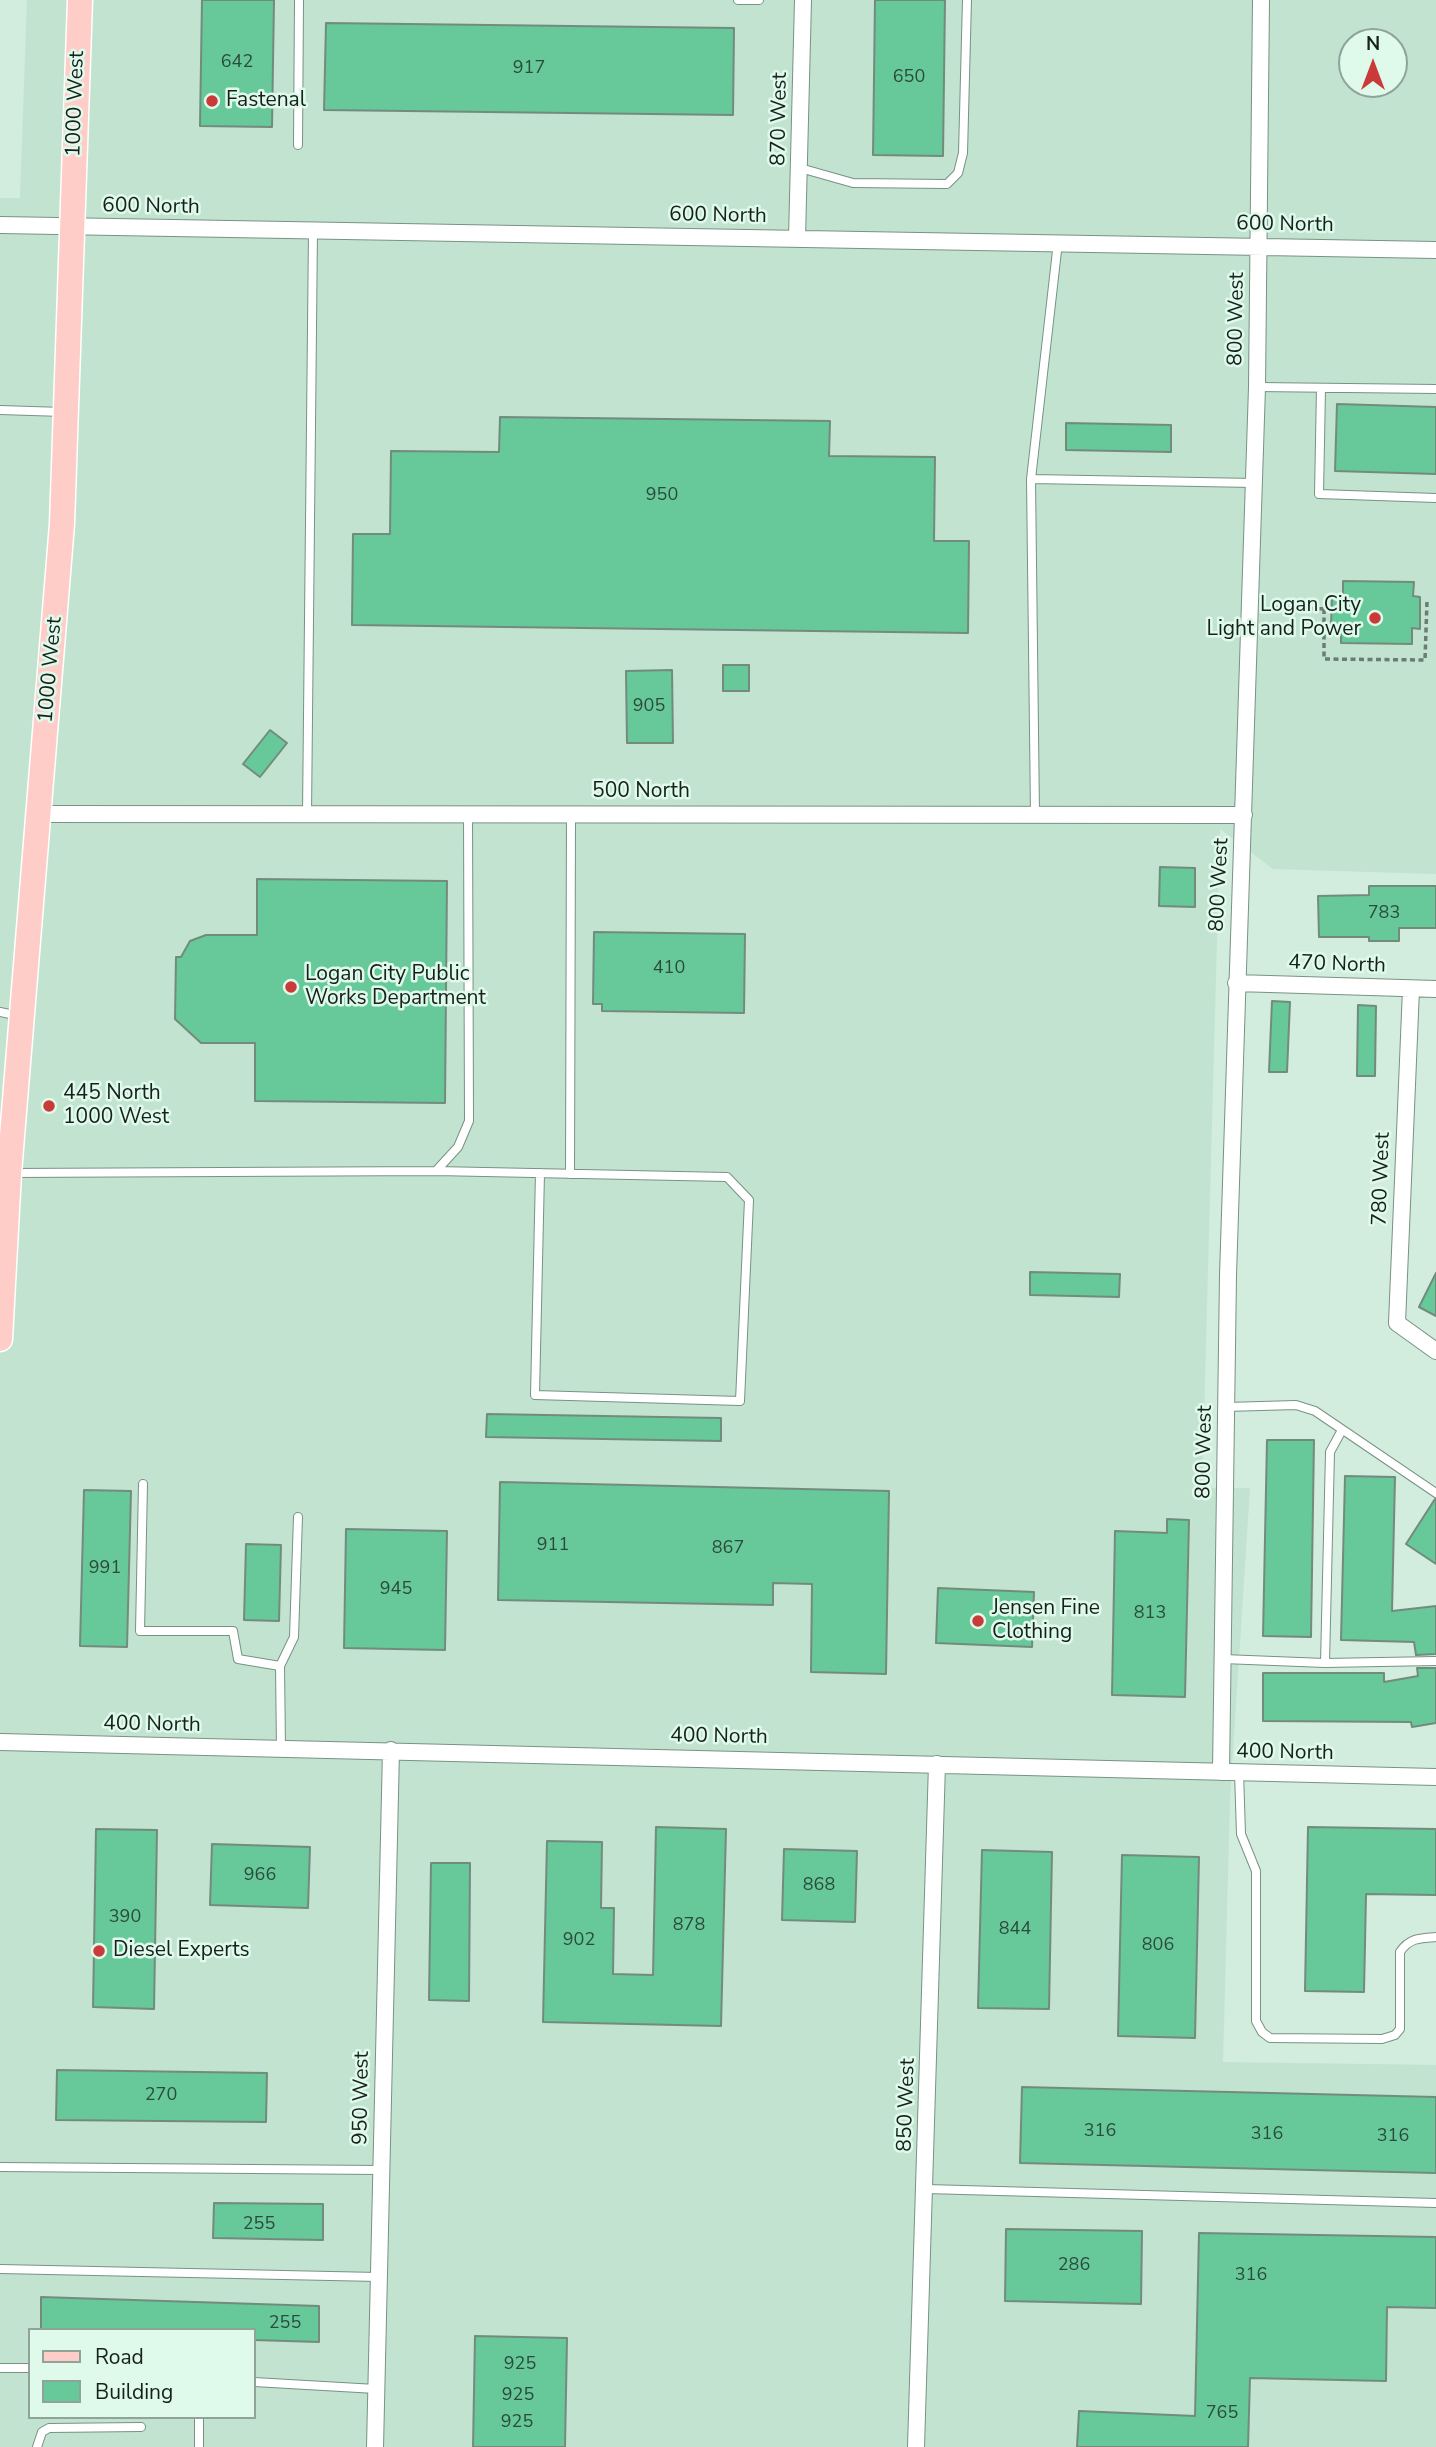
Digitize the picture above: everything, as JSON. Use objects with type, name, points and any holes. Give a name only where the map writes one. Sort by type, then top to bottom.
[{"type":"main road","name":"1000 West","points":[[0,1339],[11,1014],[38,814],[61,551],[68,413],[80,0]]},
{"type":"street","name":"870 West","points":[[797,238],[803,0]]},
{"type":"street","name":"800 West","points":[[1221,1772],[1236,983],[1255,483],[1261,0]]},
{"type":"street","name":"600 North","points":[[0,225],[1436,250]]},
{"type":"street","name":"500 North","points":[[38,814],[468,812],[1244,815]]},
{"type":"street","name":"470 North","points":[[1236,983],[1436,989]]},
{"type":"street","name":"780 West","points":[[1411,989],[1397,1323],[1436,1351]]},
{"type":"street","name":"400 North","points":[[0,1742],[1436,1777]]},
{"type":"street","name":"950 West","points":[[374,2447],[391,1750]]},
{"type":"street","name":"850 West","points":[[916,2447],[937,1764]]},
{"type":"lane","points":[[298,145],[299,0]]},
{"type":"lane","points":[[738,0],[759,0]]},
{"type":"lane","points":[[800,168],[853,183],[947,184],[958,173],[963,153],[967,0]]},
{"type":"lane","points":[[307,813],[313,230]]},
{"type":"lane","points":[[1035,815],[1031,479],[1058,242]]},
{"type":"lane","points":[[1257,387],[1436,389]]},
{"type":"lane","points":[[1321,388],[1319,494],[1436,498]]},
{"type":"lane","points":[[0,411],[68,413]]},
{"type":"lane","points":[[1031,479],[1255,483]]},
{"type":"lane","points":[[436,1171],[458,1147],[469,1121],[468,812]]},
{"type":"lane","points":[[570,1174],[571,813]]},
{"type":"lane","points":[[5,1173],[436,1171],[540,1173],[727,1178],[749,1200],[740,1401],[535,1395],[540,1173]]},
{"type":"lane","points":[[1226,1407],[1296,1405],[1315,1411],[1436,1493]]},
{"type":"lane","points":[[1325,1663],[1330,1452],[1342,1430]]},
{"type":"lane","points":[[143,1484],[140,1631],[233,1631],[238,1659],[280,1666]]},
{"type":"lane","points":[[281,1749],[280,1666],[294,1637],[298,1517]]},
{"type":"lane","points":[[1223,1659],[1325,1663],[1436,1661]]},
{"type":"lane","points":[[1239,1772],[1241,1834],[1256,1871],[1256,2021],[1262,2032],[1270,2038],[1382,2039],[1395,2035],[1400,2029],[1400,1952],[1405,1944],[1417,1938],[1436,1937]]},
{"type":"lane","points":[[0,2167],[381,2170]]},
{"type":"lane","points":[[926,2189],[1436,2203]]},
{"type":"lane","points":[[0,2269],[378,2277]]},
{"type":"lane","points":[[0,2368],[28,2368]]},
{"type":"lane","points":[[256,2382],[376,2389]]},
{"type":"lane","points":[[199,2447],[200,2419]]},
{"type":"lane","points":[[37,2447],[42,2432],[50,2428],[141,2427]]},
{"type":"path","points":[[1324,609],[1324,659],[1425,660],[1427,601]]},
{"type":"path","points":[[1276,608],[1331,609]]},
{"type":"shaded area","points":[[27,0],[1436,0],[1436,874],[1273,869],[1220,829],[1202,1488],[1250,1488],[1230,1797],[1223,2062],[1436,2065],[1436,2447],[0,2447],[0,198],[20,198]]},
{"type":"building","points":[[202,0],[274,0],[272,127],[200,126]]},
{"type":"building","points":[[875,0],[945,0],[943,156],[873,155]]},
{"type":"building","points":[[326,23],[734,28],[733,115],[324,110]]},
{"type":"building","points":[[1337,404],[1436,407],[1436,474],[1335,471]]},
{"type":"building","points":[[500,417],[830,421],[829,456],[935,457],[934,541],[969,541],[968,633],[352,625],[353,534],[390,534],[391,451],[499,452]]},
{"type":"building","points":[[1066,423],[1171,425],[1171,452],[1066,450]]},
{"type":"building","name":"Logan City Light and Power","points":[[1343,581],[1414,582],[1413,596],[1420,597],[1420,629],[1412,628],[1412,644],[1341,643],[1341,626],[1331,626],[1332,595],[1343,595]]},
{"type":"building","points":[[723,665],[749,665],[749,691],[723,691]]},
{"type":"building","points":[[672,670],[673,743],[627,743],[626,671]]},
{"type":"building","points":[[270,730],[287,743],[260,777],[243,764]]},
{"type":"building","points":[[1160,867],[1195,868],[1195,907],[1159,906]]},
{"type":"building","points":[[257,879],[447,881],[445,1103],[255,1101],[255,1043],[201,1043],[175,1019],[176,957],[181,957],[190,941],[206,935],[257,935]]},
{"type":"building","points":[[1369,886],[1436,886],[1436,928],[1399,928],[1399,941],[1369,941],[1369,937],[1319,937],[1318,896],[1369,895]]},
{"type":"building","points":[[594,932],[745,934],[744,1013],[602,1011],[602,1004],[593,1004]]},
{"type":"building","points":[[1272,1001],[1290,1002],[1287,1072],[1269,1072]]},
{"type":"building","points":[[1358,1005],[1376,1006],[1375,1076],[1357,1076]]},
{"type":"building","points":[[1030,1272],[1120,1274],[1119,1297],[1030,1295]]},
{"type":"building","points":[[1436,1273],[1436,1316],[1419,1307]]},
{"type":"building","points":[[487,1414],[721,1418],[721,1441],[486,1437]]},
{"type":"building","points":[[1267,1440],[1314,1440],[1311,1637],[1263,1636]]},
{"type":"building","points":[[1345,1476],[1395,1477],[1392,1611],[1436,1606],[1436,1654],[1416,1655],[1414,1642],[1341,1640]]},
{"type":"building","points":[[500,1482],[889,1491],[886,1674],[811,1672],[812,1584],[773,1583],[773,1605],[498,1600]]},
{"type":"building","points":[[84,1490],[131,1491],[127,1647],[80,1646]]},
{"type":"building","points":[[1436,1499],[1436,1564],[1406,1544]]},
{"type":"building","points":[[1167,1519],[1189,1520],[1185,1697],[1112,1695],[1115,1531],[1167,1533]]},
{"type":"building","points":[[346,1529],[447,1531],[445,1650],[344,1648]]},
{"type":"building","points":[[246,1544],[281,1545],[279,1621],[244,1620]]},
{"type":"building","points":[[938,1588],[1034,1592],[1032,1647],[936,1643]]},
{"type":"building","points":[[1417,1668],[1436,1668],[1436,1723],[1412,1727],[1411,1722],[1263,1721],[1263,1673],[1384,1673],[1384,1682],[1418,1676]]},
{"type":"building","points":[[656,1827],[726,1829],[721,2026],[543,2022],[547,1841],[602,1842],[601,1908],[614,1908],[613,1974],[653,1975]]},
{"type":"building","points":[[1308,1827],[1436,1829],[1436,1895],[1366,1894],[1364,1992],[1305,1991]]},
{"type":"building","points":[[96,1829],[157,1830],[154,2009],[93,2007]]},
{"type":"building","points":[[212,1844],[310,1847],[308,1908],[210,1905]]},
{"type":"building","points":[[784,1849],[857,1851],[855,1922],[782,1920]]},
{"type":"building","points":[[982,1850],[1052,1852],[1049,2009],[978,2008]]},
{"type":"building","points":[[1122,1855],[1199,1857],[1195,2038],[1118,2036]]},
{"type":"building","points":[[431,1863],[470,1863],[469,2001],[429,2000]]},
{"type":"building","points":[[57,2070],[267,2073],[266,2122],[56,2120]]},
{"type":"building","points":[[1022,2087],[1436,2097],[1436,2173],[1020,2163]]},
{"type":"building","points":[[214,2203],[323,2204],[323,2240],[213,2238]]},
{"type":"building","points":[[1006,2229],[1142,2231],[1141,2304],[1005,2301]]},
{"type":"building","points":[[1199,2233],[1436,2237],[1436,2308],[1387,2307],[1386,2381],[1250,2378],[1248,2447],[1077,2447],[1079,2411],[1195,2416]]},
{"type":"building","points":[[41,2297],[319,2306],[319,2342],[256,2340],[256,2328],[41,2328]]},
{"type":"building","points":[[475,2336],[567,2338],[565,2447],[473,2447]]},
{"type":"place","name":"Fastenal","points":[[212,101]]},
{"type":"place","name":"Logan City Light and Power","points":[[1375,618]]},
{"type":"place","name":"Logan City Public Works Department","points":[[291,987]]},
{"type":"place","name":"445 North 1000 West","points":[[49,1106]]},
{"type":"place","name":"Jensen Fine Clothing","points":[[978,1621]]},
{"type":"place","name":"Diesel Experts","points":[[99,1951]]}]
